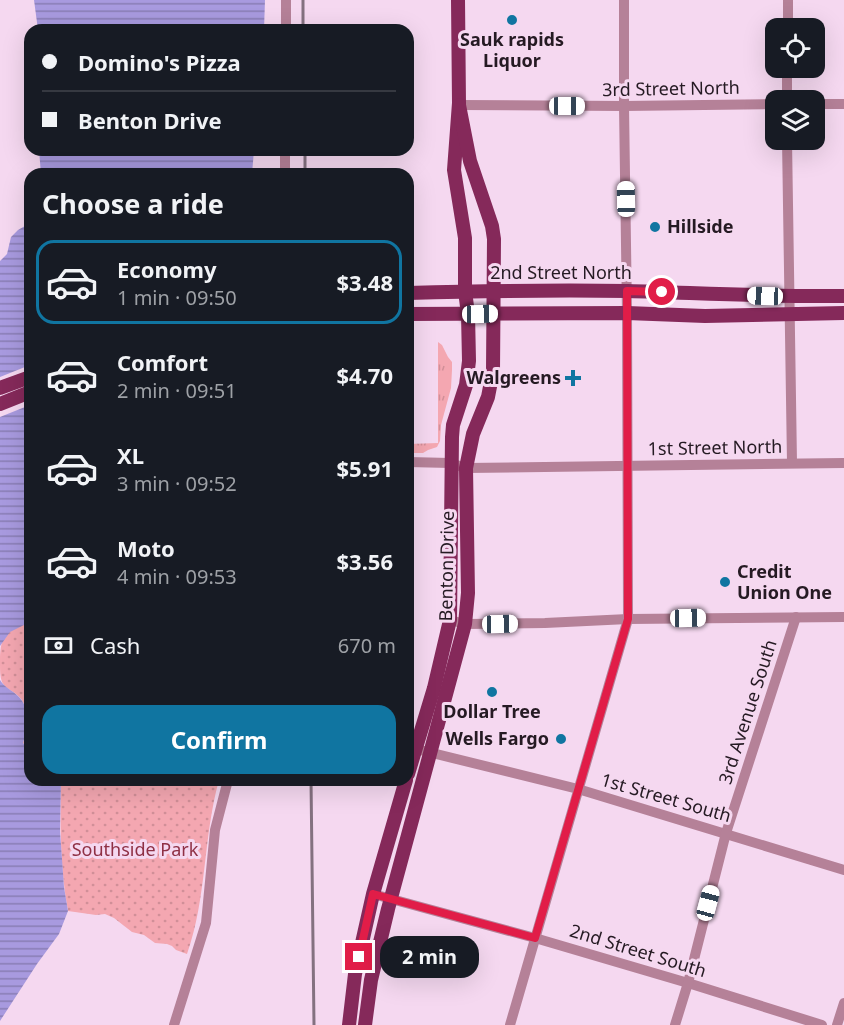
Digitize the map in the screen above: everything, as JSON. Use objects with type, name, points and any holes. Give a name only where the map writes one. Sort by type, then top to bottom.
[{"type":"main road","name":"Benton Drive","points":[[414,743],[434,688],[450,620],[450,462],[453,424],[468,374],[465,238],[454,170],[459,105],[458,0]]},
{"type":"main road","name":"Benton Drive","points":[[364,1025],[371,980],[391,900],[465,624],[468,593],[466,468],[473,434],[491,383],[494,358],[494,239],[492,226],[470,161],[459,105]]},
{"type":"main road","name":"2nd Street North","points":[[414,293],[627,291],[789,297],[844,296]]},
{"type":"main road","points":[[414,314],[627,313],[705,316],[844,313]]},
{"type":"main road","points":[[0,388],[24,379]]},
{"type":"main road","points":[[0,404],[24,394]]},
{"type":"main road","points":[[349,1025],[355,974],[373,894],[404,786]]},
{"type":"street","points":[[286,0],[286,24]]},
{"type":"street","points":[[510,1025],[628,619],[624,0]]},
{"type":"street","points":[[788,0],[788,18]]},
{"type":"street","name":"3rd Street North","points":[[459,105],[765,104]]},
{"type":"street","points":[[825,104],[844,104]]},
{"type":"street","points":[[787,150],[792,463]]},
{"type":"street","name":"1st Street North","points":[[414,462],[450,462],[466,468],[844,463]]},
{"type":"street","name":"3rd Avenue South","points":[[675,1025],[726,833],[796,617]]},
{"type":"street","points":[[450,620],[465,624],[628,619],[844,617]]},
{"type":"street","name":"1st Street South","points":[[414,748],[578,789],[844,870]]},
{"type":"street","points":[[174,1025],[206,923],[215,830],[226,786]]},
{"type":"street","name":"2nd Street South","points":[[373,894],[535,938],[822,1025]]},
{"type":"street","points":[[837,1025],[844,1003]]},
{"type":"green space","points":[[438,342],[452,362],[451,388],[441,425],[440,441],[437,447],[423,453],[414,453],[414,444],[438,443]]},
{"type":"green space","points":[[24,625],[24,704],[2,682],[0,673],[1,647],[5,636]]},
{"type":"green space","name":"Southside Park","points":[[61,786],[218,786],[210,823],[198,911],[187,954],[167,944],[155,943],[144,935],[132,932],[105,914],[68,911],[63,879]]},
{"type":"shaded area","points":[[34,0],[265,0],[264,24],[37,24]]},
{"type":"shaded area","points":[[40,156],[254,156],[252,168],[40,168]]},
{"type":"shaded area","points":[[24,226],[24,625],[10,632],[0,646],[0,261],[7,254],[11,237]]},
{"type":"shaded area","points":[[0,680],[24,704],[24,786],[61,786],[60,831],[68,911],[59,934],[0,1021]]},
{"type":"pier","points":[[24,367],[24,407],[0,417],[0,377]]},
{"type":"railway","points":[[303,0],[303,24]]},
{"type":"railway","points":[[305,156],[305,168]]},
{"type":"railway","points":[[311,786],[314,1025]]},
{"type":"place","name":"Sauk rapids Liquor","points":[[512,20]]},
{"type":"place","name":"Hillside","points":[[655,227]]},
{"type":"place","name":"Walgreens","points":[[573,378]]},
{"type":"place","name":"Credit Union One","points":[[725,582]]},
{"type":"place","name":"Dollar Tree","points":[[492,692]]},
{"type":"place","name":"Wells Fargo","points":[[561,739]]},
{"type":"route","points":[[359,957],[373,894],[535,938],[628,619],[627,291],[662,292]]}]
